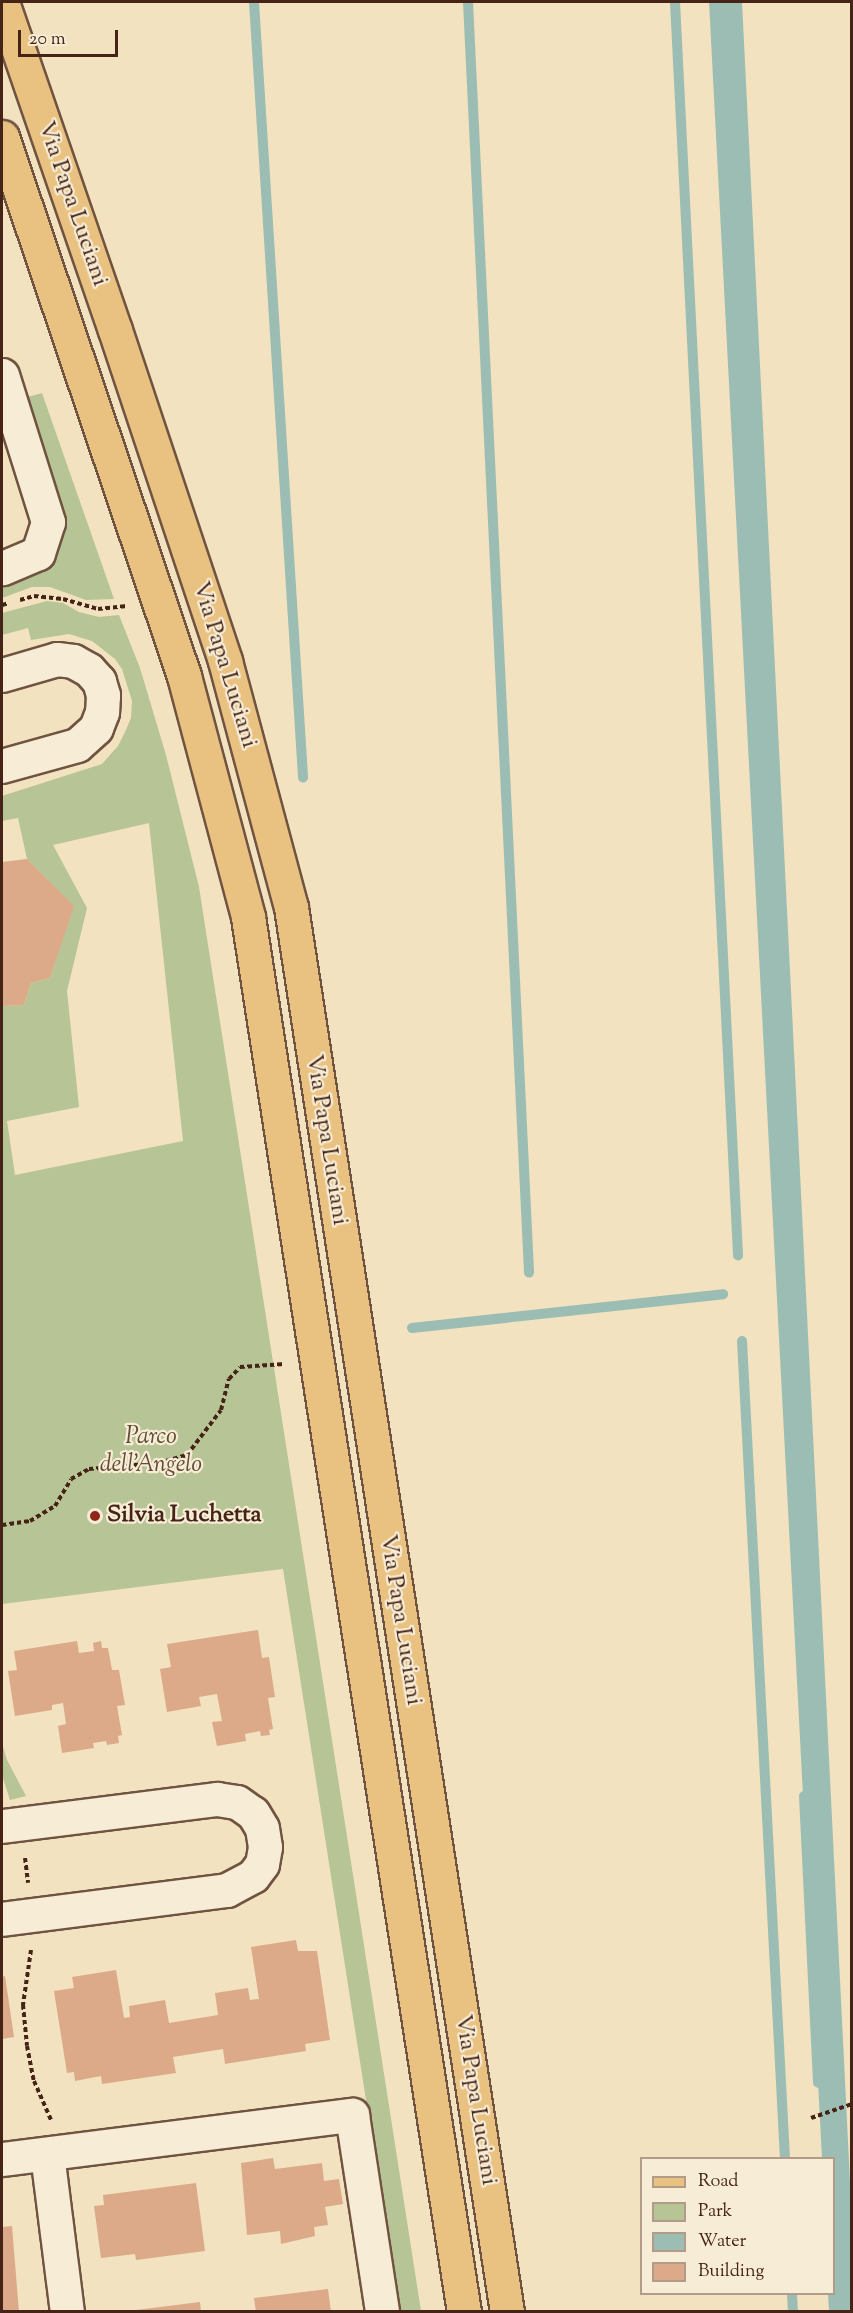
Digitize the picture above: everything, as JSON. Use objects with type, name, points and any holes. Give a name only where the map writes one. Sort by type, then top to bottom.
[{"type":"main road","name":"Via Papa Luciani","points":[[2,2],[115,330],[225,661],[291,907],[507,2312]]},
{"type":"main road","name":"Via Papa Luciani","points":[[2,137],[184,676],[248,917],[464,2312]]},
{"type":"street","points":[[2,375],[48,522],[38,553],[2,568]]},
{"type":"street","points":[[2,675],[57,659],[73,661],[89,670],[99,681],[103,695],[102,712],[96,728],[77,745],[2,766]]},
{"type":"street","points":[[2,1826],[217,1799],[237,1802],[253,1813],[262,1828],[266,1847],[262,1864],[253,1876],[227,1890],[2,1919]]},
{"type":"street","points":[[2,2159],[352,2115],[382,2312]]},
{"type":"street","points":[[52,2154],[67,2312]]},
{"type":"path","points":[[124,595],[131,616]]},
{"type":"path","points":[[2,605],[34,596],[63,598],[98,609],[127,606]]},
{"type":"path","points":[[283,1353],[287,1376]]},
{"type":"path","points":[[2,1525],[30,1521],[55,1506],[70,1479],[89,1469],[159,1463],[187,1455],[221,1410],[229,1379],[240,1366],[285,1364]]},
{"type":"path","points":[[24,1850],[29,1889]]},
{"type":"path","points":[[33,1943],[23,2005],[27,2046],[34,2081],[54,2129],[52,2154]]},
{"type":"path","points":[[811,2118],[852,2104]]},
{"type":"green space","points":[[42,393],[114,599],[86,600],[50,587],[32,587],[2,598],[2,577],[40,564],[20,399]]},
{"type":"green space","name":"Parco dell'Angelo","points":[[47,601],[63,603],[79,612],[99,617],[119,615],[140,668],[166,755],[199,887],[421,2311],[399,2311],[283,1569],[2,1604],[2,1006],[24,1005],[31,983],[50,978],[73,906],[27,859],[18,818],[2,821],[2,796],[102,764],[118,746],[125,732],[131,718],[132,701],[122,669],[115,659],[92,641],[69,634],[31,640],[28,628],[2,635],[2,613]],"holes":[[[149,823],[183,1141],[15,1175],[7,1121],[79,1107],[67,991],[87,908],[53,845]]]},
{"type":"green space","points":[[2,1743],[7,1760],[26,1796],[10,1800],[2,1775]]},
{"type":"water","points":[[709,2],[742,2],[851,2202],[851,2311],[829,2311],[828,2295],[835,2295],[835,2157],[822,2157]]},
{"type":"building","points":[[27,859],[74,906],[50,978],[31,983],[24,1005],[2,1006],[2,862]]},
{"type":"building","points":[[258,1630],[262,1658],[269,1657],[275,1697],[268,1698],[273,1729],[269,1730],[270,1735],[261,1736],[260,1731],[245,1734],[246,1741],[217,1746],[212,1722],[222,1721],[217,1694],[199,1697],[201,1706],[167,1712],[160,1669],[171,1667],[167,1644]]},
{"type":"building","points":[[77,1641],[79,1653],[94,1651],[93,1643],[101,1641],[102,1648],[108,1648],[112,1670],[119,1670],[125,1705],[117,1706],[122,1735],[118,1736],[119,1743],[107,1745],[106,1741],[93,1743],[94,1748],[62,1753],[58,1726],[66,1724],[63,1703],[52,1705],[52,1710],[15,1716],[8,1671],[17,1670],[14,1651]]},
{"type":"building","points":[[296,1940],[298,1951],[317,1951],[330,2040],[305,2044],[306,2051],[225,2064],[223,2049],[173,2057],[176,2073],[102,2084],[101,2076],[75,2081],[74,2072],[67,2073],[54,1991],[74,1988],[72,1977],[116,1970],[124,2018],[130,2017],[129,2006],[165,2000],[169,2023],[218,2015],[215,1993],[248,1988],[250,2000],[259,1999],[251,1947]]},
{"type":"building","points":[[5,1976],[14,2037],[2,2039],[2,1977]]},
{"type":"building","points":[[273,2158],[275,2169],[322,2163],[324,2181],[339,2179],[343,2204],[325,2207],[328,2225],[314,2227],[315,2236],[281,2244],[280,2231],[247,2235],[241,2163]]},
{"type":"building","points":[[196,2183],[205,2251],[136,2260],[135,2254],[101,2258],[94,2206],[104,2205],[103,2195]]},
{"type":"building","points":[[12,2226],[19,2312],[2,2312],[2,2227]]},
{"type":"building","points":[[328,2289],[331,2312],[256,2312],[254,2298]]},
{"type":"building","points":[[200,2302],[201,2312],[136,2312],[136,2310]]},
{"type":"waterway","points":[[254,2],[303,777]]},
{"type":"waterway","points":[[468,2],[529,1273]]},
{"type":"waterway","points":[[675,2],[738,1255]]},
{"type":"waterway","points":[[412,1328],[723,1294]]},
{"type":"waterway","points":[[742,1341],[785,2157]]},
{"type":"waterway","points":[[804,1796],[818,2083]]},
{"type":"waterway","points":[[792,2295],[793,2312]]},
{"type":"place","name":"Silvia Luchetta","points":[[95,1516]]}]
